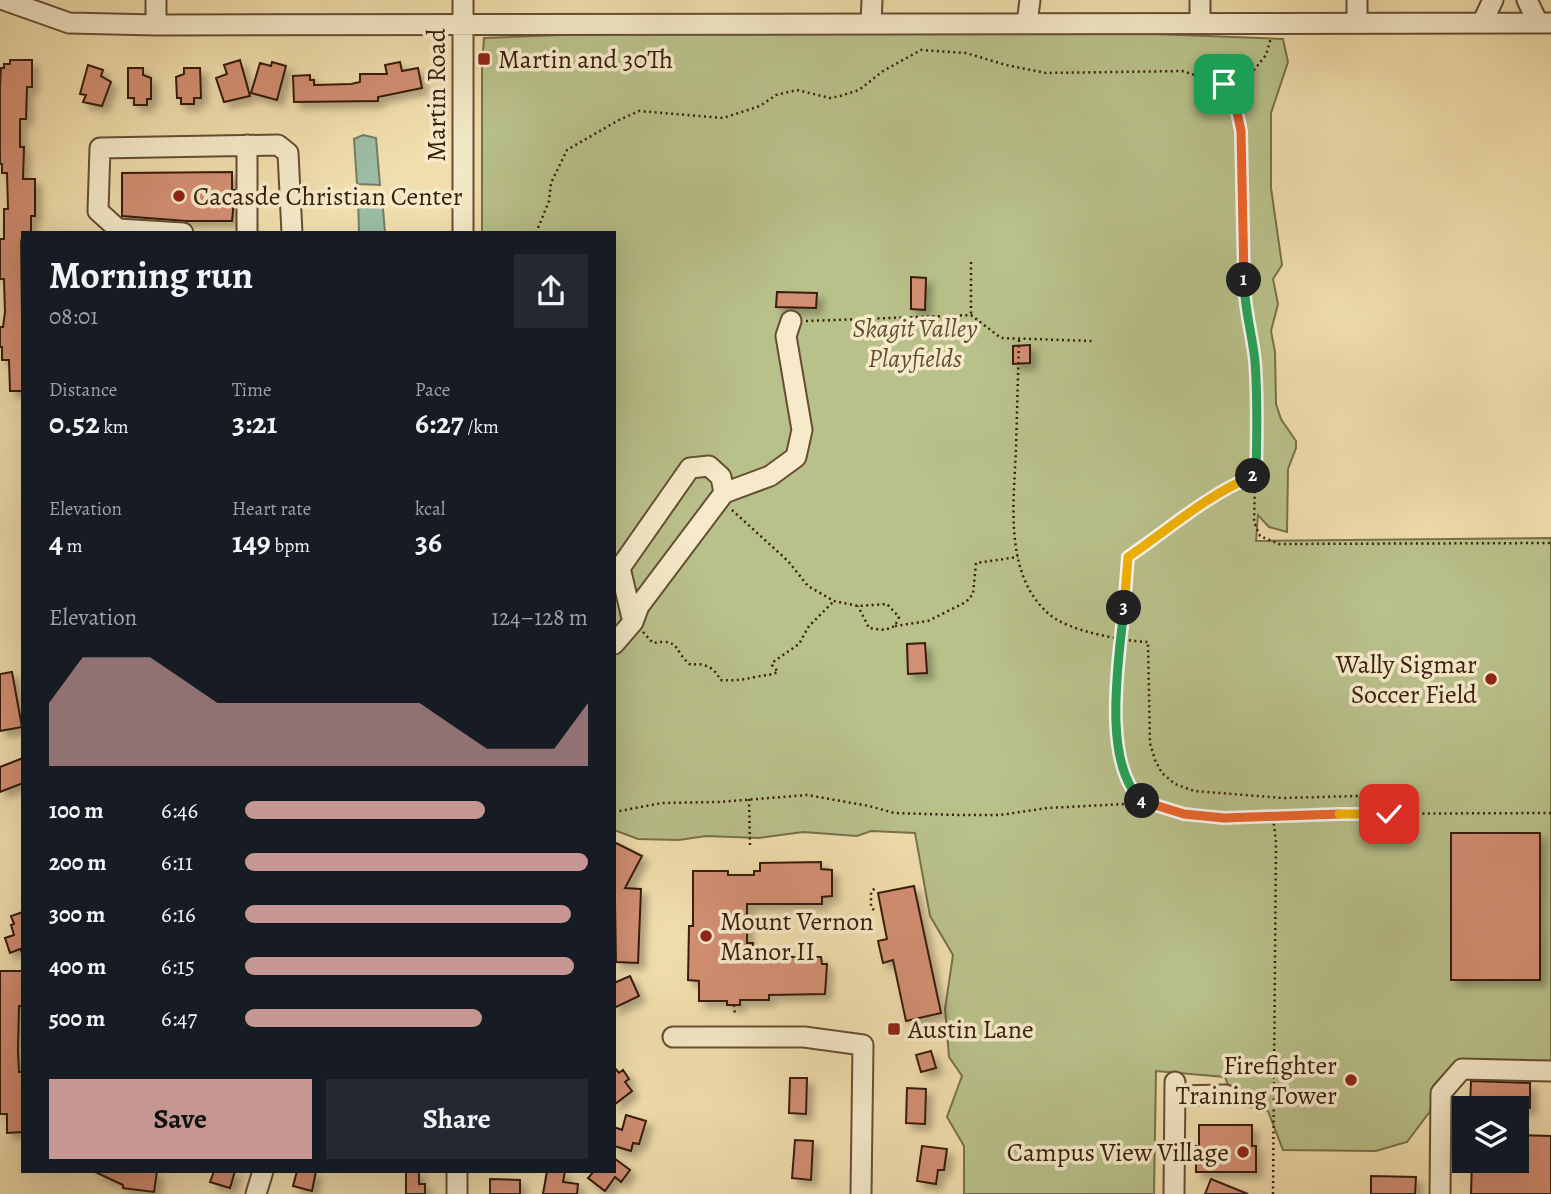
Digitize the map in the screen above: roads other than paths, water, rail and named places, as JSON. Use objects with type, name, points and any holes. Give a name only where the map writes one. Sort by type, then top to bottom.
[{"type":"street","points":[[4,0],[69,23],[156,25],[1544,23]]},
{"type":"street","points":[[156,0],[156,25]]},
{"type":"street","name":"Martin Road","points":[[463,0],[463,231]]},
{"type":"street","points":[[872,0],[872,23]]},
{"type":"street","points":[[1027,23],[1030,0]]},
{"type":"street","points":[[1200,0],[1200,22]]},
{"type":"street","points":[[1357,0],[1357,23]]},
{"type":"street","points":[[1482,23],[1493,0]]},
{"type":"street","points":[[1527,0],[1544,23]]},
{"type":"street","points":[[247,145],[247,231]]},
{"type":"street","points":[[150,231],[118,229],[98,211],[100,148],[278,145],[288,153],[292,231]]},
{"type":"street","points":[[616,642],[633,622],[639,606],[721,489],[770,476],[796,457],[802,430],[786,336],[791,321]]},
{"type":"street","points":[[633,622],[620,568],[690,468],[709,466],[721,489]]},
{"type":"street","points":[[673,1037],[804,1037],[863,1045],[861,1194]]},
{"type":"street","points":[[1440,1194],[1441,1093],[1462,1069],[1551,1071]]},
{"type":"street","points":[[1174,1194],[1175,1089],[1226,1095]]},
{"type":"street","points":[[256,1194],[262,1173]]},
{"type":"street","points":[[457,1173],[457,1194]]},
{"type":"place","name":"Martin and 30Th","points":[[484,59]]},
{"type":"place","name":"Cacasde Christian Center","points":[[179,196]]},
{"type":"place","name":"Wally Sigmar Soccer Field","points":[[1491,679]]},
{"type":"place","name":"Mount Vernon Manor II","points":[[706,936]]},
{"type":"place","name":"Austin Lane","points":[[894,1029]]},
{"type":"place","name":"Firefighter Training Tower","points":[[1351,1080]]},
{"type":"place","name":"Campus View Village","points":[[1243,1152]]},
{"type":"park label","name":"Skagit Valley Playfields","points":[[915,343]]}]
